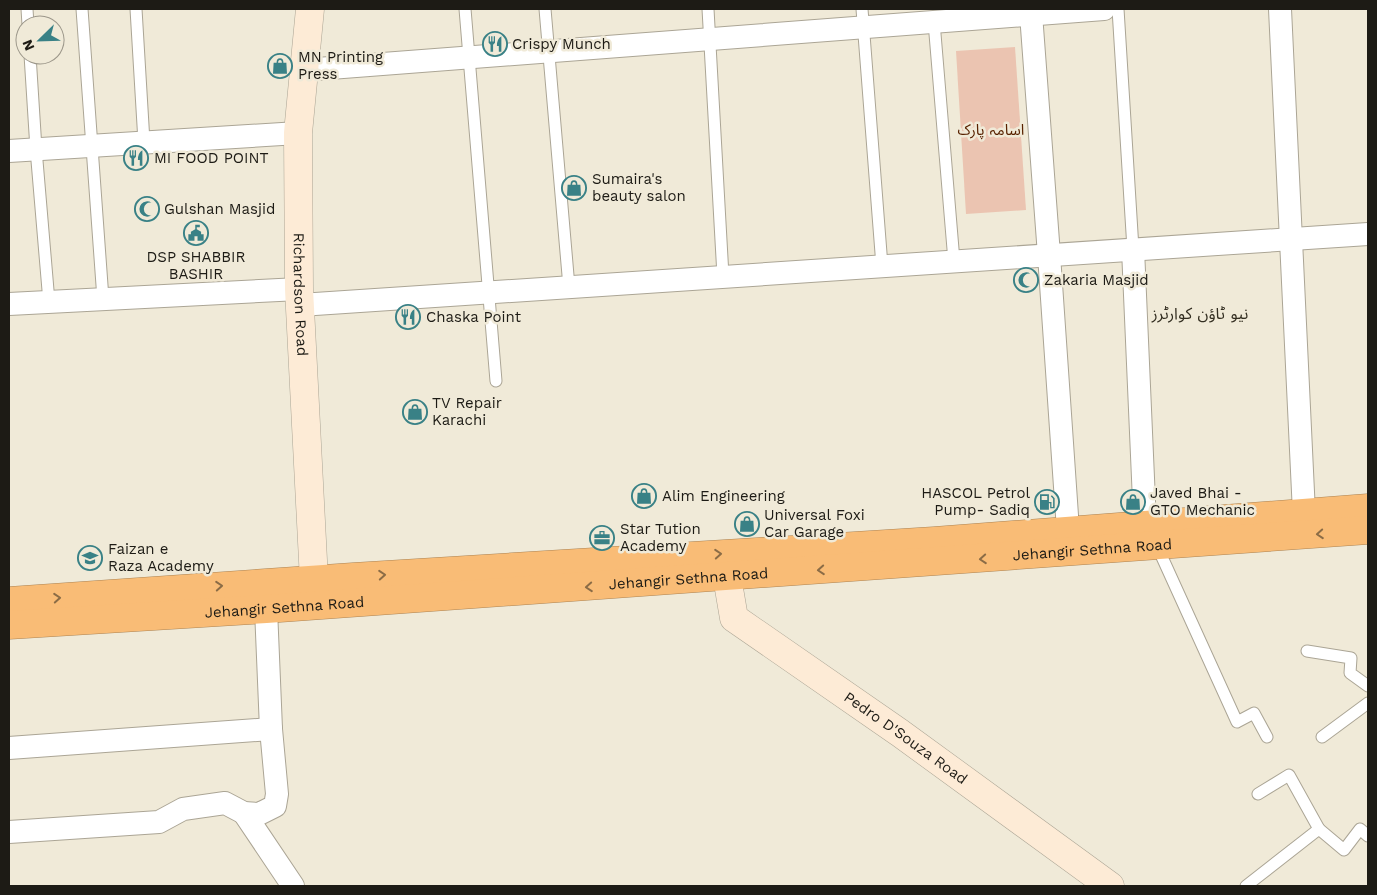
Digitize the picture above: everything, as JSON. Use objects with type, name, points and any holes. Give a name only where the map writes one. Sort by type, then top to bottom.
[{"type":"highway","name":"Jehangir Sethna Road","points":[[9,625],[727,577],[1151,535],[1304,512],[1368,508]]},
{"type":"highway","name":"Jehangir Sethna Road","points":[[9,601],[934,541],[1068,530],[1151,535],[1368,530]]},
{"type":"street","name":"Richardson Road","points":[[310,9],[298,133],[300,297],[314,580]]},
{"type":"street","points":[[304,70],[710,39],[862,18],[934,22],[1104,9]]},
{"type":"street","points":[[1280,9],[1304,512]]},
{"type":"street","points":[[1030,14],[1068,530]]},
{"type":"street","points":[[9,151],[298,133]]},
{"type":"street","points":[[9,304],[103,299],[300,297],[488,292],[1368,234]]},
{"type":"street","points":[[1133,249],[1151,535]]},
{"type":"street","name":"Pedro D'Souza Road","points":[[727,577],[734,618],[900,733],[1110,886]]},
{"type":"street","points":[[9,832],[160,822],[183,809],[225,803],[244,813],[259,814],[275,806],[277,794],[271,729],[266,609]]},
{"type":"street","points":[[9,748],[271,729]]},
{"type":"street","points":[[244,813],[293,886]]},
{"type":"lane","points":[[82,9],[103,299]]},
{"type":"lane","points":[[136,9],[144,142]]},
{"type":"lane","points":[[465,9],[496,381]]},
{"type":"lane","points":[[545,9],[569,286]]},
{"type":"lane","points":[[708,9],[723,276]]},
{"type":"lane","points":[[1118,9],[1133,249]]},
{"type":"lane","points":[[862,18],[882,266]]},
{"type":"lane","points":[[934,22],[954,261]]},
{"type":"lane","points":[[31,65],[48,302]]},
{"type":"lane","points":[[1151,535],[1237,722],[1254,713],[1267,737]]},
{"type":"lane","points":[[1307,651],[1351,658],[1350,673],[1368,686]]},
{"type":"lane","points":[[1322,737],[1368,703]]},
{"type":"lane","points":[[1258,794],[1289,775],[1319,830],[1344,850],[1360,829],[1368,836]]},
{"type":"lane","points":[[1246,886],[1319,830]]},
{"type":"green space","name":"اسامہ پارک","points":[[1015,47],[1026,210],[966,214],[956,51]]},
{"type":"place","name":"Crispy Munch","points":[[495,44]]},
{"type":"place","name":"MN Printing Press","points":[[280,66]]},
{"type":"place","name":"MI FOOD POINT","points":[[136,158]]},
{"type":"place","name":"Sumaira's beauty salon","points":[[574,188]]},
{"type":"place","name":"Gulshan Masjid","points":[[147,209]]},
{"type":"place","name":"DSP SHABBIR BASHIR","points":[[196,233]]},
{"type":"place","name":"Zakaria Masjid","points":[[1026,280]]},
{"type":"place","name":"Chaska Point","points":[[408,317]]},
{"type":"place","name":"TV Repair Karachi","points":[[415,412]]},
{"type":"place","name":"Alim Engineering","points":[[644,496]]},
{"type":"place","name":"HASCOL Petrol Pump- Sadiq","points":[[1047,502]]},
{"type":"place","name":"Javed Bhai - GTO Mechanic","points":[[1133,502]]},
{"type":"place","name":"Universal Foxi Car Garage","points":[[747,524]]},
{"type":"place","name":"Star Tution Academy","points":[[602,538]]},
{"type":"place","name":"Faizan e Raza Academy","points":[[90,558]]},
{"type":"district","name":"نیو ٹاؤن کوارٹرز","points":[[1200,313]]}]
